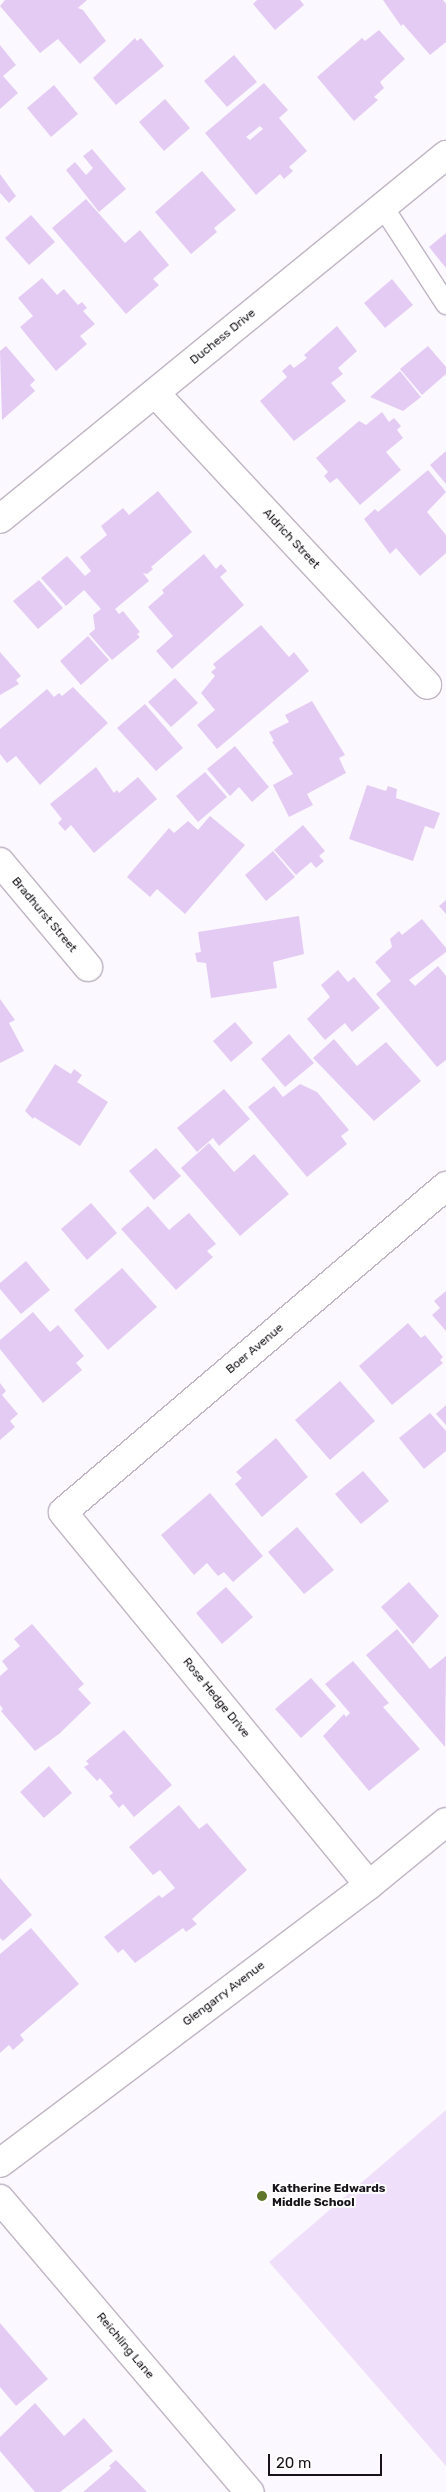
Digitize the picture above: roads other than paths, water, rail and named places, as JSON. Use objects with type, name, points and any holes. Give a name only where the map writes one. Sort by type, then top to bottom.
[{"type":"street","name":"Duchess Drive","points":[[0,519],[446,155]]},
{"type":"street","name":"Aldrich Street","points":[[155,393],[427,686]]},
{"type":"street","name":"Bradhurst Street","points":[[0,862],[88,967]]},
{"type":"street","name":"Boer Avenue","points":[[63,1512],[446,1186]]},
{"type":"street","name":"Rose Hedge Drive","points":[[63,1512],[369,1884]]},
{"type":"street","name":"Glengarry Avenue","points":[[0,2163],[369,1884],[446,1822]]},
{"type":"street","name":"Reichling Lane","points":[[0,2199],[249,2492]]},
{"type":"lane","points":[[383,207],[446,304]]},
{"type":"place","name":"Katherine Edwards Middle School","points":[[262,2196]]}]
